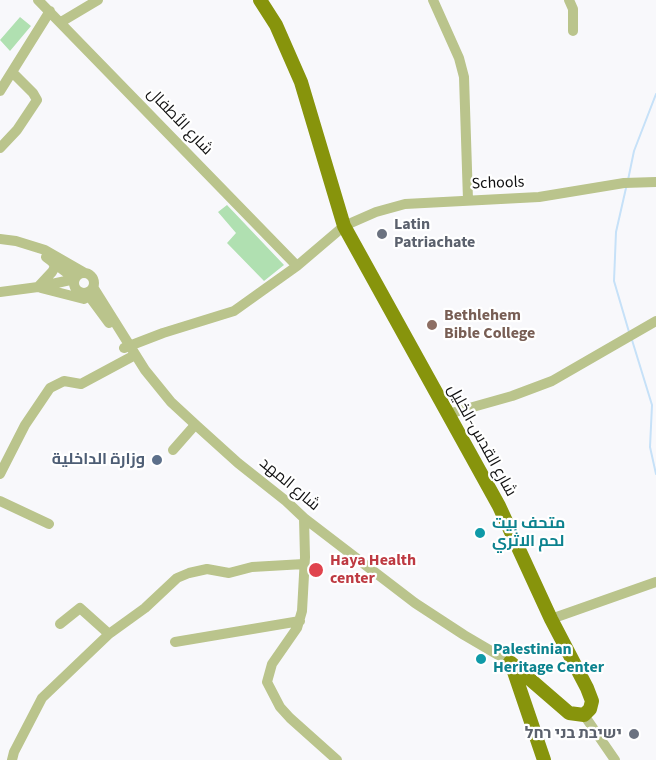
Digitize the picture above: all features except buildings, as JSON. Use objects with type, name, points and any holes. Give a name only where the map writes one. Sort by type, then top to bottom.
[{"type":"main road","name":"شارع القدس-الخليل","points":[[260,0],[276,26],[301,82],[344,226],[499,506],[592,701],[590,709],[584,716]]},
{"type":"main road","points":[[510,662],[569,713],[584,716]]},
{"type":"main road","points":[[510,662],[544,760]]},
{"type":"street","name":"شارع الأطفال","points":[[38,0],[297,266]]},
{"type":"street","points":[[61,22],[98,0]]},
{"type":"street","points":[[434,0],[459,58],[464,77],[468,200]]},
{"type":"street","points":[[569,0],[573,9],[573,31]]},
{"type":"street","points":[[0,91],[50,11]]},
{"type":"street","points":[[0,148],[17,130],[37,100],[12,72]]},
{"type":"street","name":"Schools","points":[[0,474],[25,425],[39,401],[50,388],[64,381],[81,384],[130,349],[234,311],[297,266],[344,226],[376,212],[405,204],[539,197],[624,183],[656,182]]},
{"type":"street","points":[[0,239],[16,241],[45,250],[91,276],[94,280],[86,291],[67,294]]},
{"type":"street","points":[[0,245],[31,250],[43,255],[75,279]]},
{"type":"street","points":[[38,287],[55,267],[53,262]]},
{"type":"street","points":[[85,273],[79,274],[75,279],[75,286],[86,291],[130,349]]},
{"type":"street","points":[[0,292],[75,279]]},
{"type":"street","points":[[38,287],[83,298],[96,305]]},
{"type":"street","name":"شارع المهد","points":[[86,291],[171,402],[238,463],[304,518],[415,603],[510,662]]},
{"type":"street","points":[[448,414],[512,396],[552,381],[656,321]]},
{"type":"street","points":[[173,450],[195,425]]},
{"type":"street","points":[[0,501],[49,524]]},
{"type":"street","points":[[304,518],[305,588],[300,621],[272,664],[267,682],[276,700],[290,718],[337,760]]},
{"type":"street","points":[[12,760],[42,698],[109,634],[145,608],[177,578],[207,569],[229,573],[252,567],[304,564]]},
{"type":"street","points":[[551,619],[656,582]]},
{"type":"street","points":[[60,624],[80,608],[109,634]]},
{"type":"street","points":[[175,642],[300,621]]},
{"type":"street","points":[[584,716],[615,760]]},
{"type":"green space","points":[[20,17],[31,26],[10,51],[0,40]]},
{"type":"green space","points":[[227,205],[284,265],[264,281],[227,243],[236,233],[218,212]]},
{"type":"waterway","points":[[628,180],[634,151],[656,94]]},
{"type":"waterway","points":[[626,188],[616,232],[614,281],[629,332]]},
{"type":"waterway","points":[[632,340],[652,405],[650,447],[656,474]]},
{"type":"place","name":"Latin Patriachate","points":[[382,234]]},
{"type":"place","name":"Bethlehem Bible College","points":[[432,325]]},
{"type":"place","name":"وزارة الداخلية","points":[[157,460]]},
{"type":"place","name":"متحف بيت لحم الاثري","points":[[480,533]]},
{"type":"place","name":"Haya Health center","points":[[316,570]]},
{"type":"place","name":"Palestinian Heritage Center","points":[[481,659]]},
{"type":"place","name":"ישיבת בני רחל","points":[[634,734]]}]
